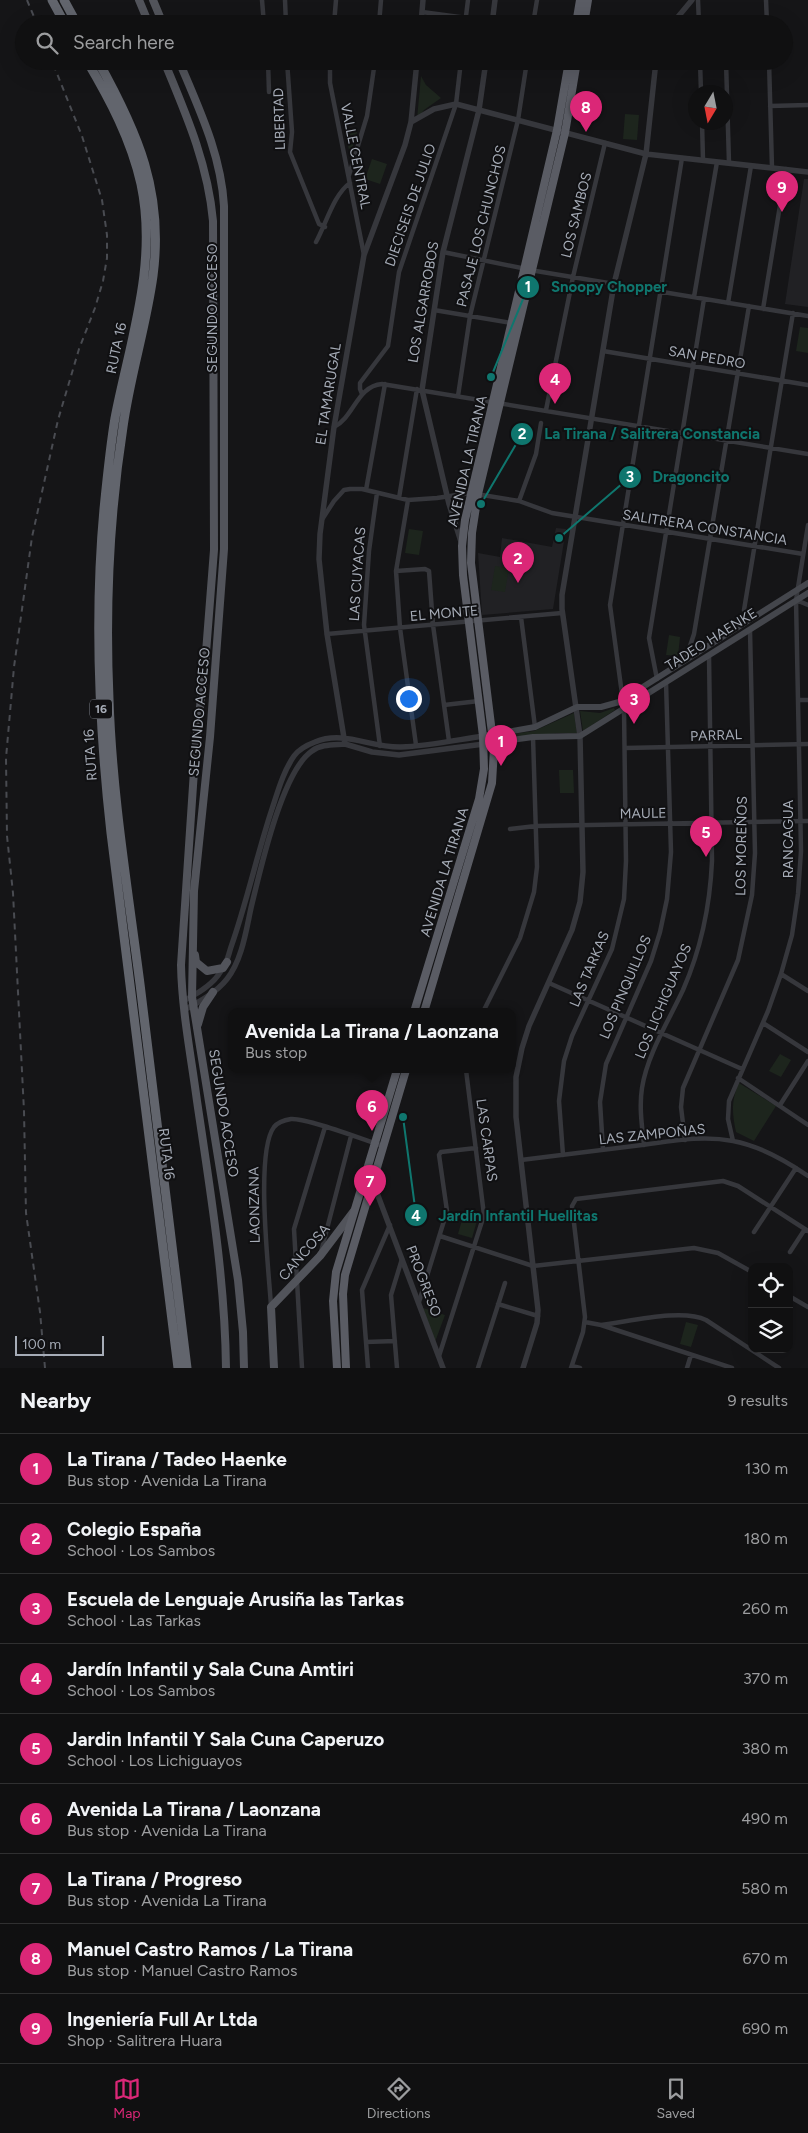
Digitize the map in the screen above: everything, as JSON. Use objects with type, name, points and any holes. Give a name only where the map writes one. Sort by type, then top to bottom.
[{"type":"highway","points":[[52,0],[60,15]]},
{"type":"highway","points":[[64,0],[73,15]]},
{"type":"highway","points":[[578,15],[580,0]]},
{"type":"highway","points":[[586,15],[588,0]]},
{"type":"highway","name":"RUTA 16","points":[[92,70],[108,97],[127,137],[141,184],[146,215],[147,251],[144,283],[115,420],[104,509],[100,587],[100,684],[103,750],[112,833],[178,1368]]},
{"type":"highway","name":"RUTA 16","points":[[103,70],[139,142],[147,170],[154,214],[156,245],[153,275],[124,422],[113,503],[109,578],[108,676],[117,805],[187,1368]]},
{"type":"highway","name":"AVENIDA LA TIRANA","points":[[561,131],[568,70]]},
{"type":"highway","name":"AVENIDA LA TIRANA","points":[[415,1008],[482,789],[488,739],[479,701],[468,622],[462,546],[465,520],[474,493],[497,402],[575,70]]},
{"type":"highway","name":"AVENIDA LA TIRANA","points":[[497,402],[511,323],[527,270]]},
{"type":"highway","name":"AVENIDA LA TIRANA","points":[[425,1008],[490,794],[493,773],[488,739],[471,554],[474,493]]},
{"type":"highway","points":[[337,1368],[334,1282],[396,1073]]},
{"type":"highway","points":[[346,1368],[344,1284],[405,1073]]},
{"type":"main road","points":[[138,0],[145,15]]},
{"type":"main road","points":[[153,0],[159,15]]},
{"type":"main road","name":"SEGUNDO ACCESO","points":[[167,70],[203,162],[210,198],[213,232],[215,542],[187,857],[181,966],[182,1001],[216,1237],[223,1307],[226,1368]]},
{"type":"main road","name":"SEGUNDO ACCESO","points":[[183,70],[214,148],[221,178],[224,206],[224,549],[210,737],[195,886],[193,1001],[238,1280],[244,1368]]},
{"type":"main road","name":"TADEO HAENKE","points":[[488,739],[535,727],[577,707],[608,706],[623,700],[808,583]]},
{"type":"main road","name":"TADEO HAENKE","points":[[488,739],[580,736],[808,592]]},
{"type":"main road","points":[[193,926],[196,962],[198,965],[207,970],[215,970],[222,968],[227,962]]},
{"type":"main road","points":[[198,1031],[203,1007],[213,992]]},
{"type":"main road","name":"CANCOSA","points":[[271,1307],[320,1256],[354,1211]]},
{"type":"main road","name":"LAONZANA","points":[[271,1307],[274,1368]]},
{"type":"street","points":[[262,0],[263,15]]},
{"type":"street","points":[[285,0],[286,15]]},
{"type":"street","points":[[335,15],[336,0]]},
{"type":"street","points":[[380,15],[381,0]]},
{"type":"street","points":[[422,15],[423,0]]},
{"type":"street","points":[[466,15],[468,0]]},
{"type":"street","points":[[493,15],[495,0]]},
{"type":"street","points":[[534,15],[537,0]]},
{"type":"street","points":[[680,15],[692,0]]},
{"type":"street","points":[[698,0],[698,15]]},
{"type":"street","points":[[766,0],[767,15]]},
{"type":"street","points":[[422,12],[455,15]]},
{"type":"street","points":[[268,70],[269,92]]},
{"type":"street","name":"LIBERTAD","points":[[287,70],[291,157],[319,224],[325,227]]},
{"type":"street","name":"VALLE CENTRAL","points":[[330,70],[330,83],[364,255]]},
{"type":"street","points":[[349,176],[368,116],[374,70]]},
{"type":"street","name":"EL TAMARUGAL","points":[[344,741],[327,634],[319,559],[323,518],[334,427],[364,255],[401,160],[411,122],[416,70]]},
{"type":"street","name":"DIECISEIS DE JULIO","points":[[362,394],[360,383],[388,346],[399,272],[456,104],[460,70]]},
{"type":"street","name":"LOS ALGARROBOS","points":[[462,546],[455,528],[419,389],[443,252],[479,110],[485,70]]},
{"type":"street","name":"PASAJE LOS CHUNCHOS","points":[[458,396],[470,316],[518,120],[526,70]]},
{"type":"street","points":[[523,1368],[538,1316],[515,1107],[518,1067],[529,1026],[569,938],[579,907],[583,872],[580,736],[562,614],[562,595],[614,284],[646,154],[655,70]]},
{"type":"street","points":[[700,70],[701,85]]},
{"type":"street","points":[[726,70],[729,163]]},
{"type":"street","points":[[768,70],[772,168]]},
{"type":"street","points":[[411,122],[434,109],[456,104],[646,154],[808,172]]},
{"type":"street","points":[[770,106],[808,105]]},
{"type":"street","points":[[702,130],[703,160]]},
{"type":"street","name":"LOS SAMBOS","points":[[546,410],[573,278],[605,143]]},
{"type":"street","name":"LAS TARKAS","points":[[563,1155],[559,1111],[562,1071],[569,1042],[612,948],[621,918],[626,874],[624,709],[610,605],[682,158]]},
{"type":"street","points":[[694,297],[717,162]]},
{"type":"street","points":[[728,303],[751,166]]},
{"type":"street","points":[[763,308],[786,169]]},
{"type":"street","points":[[316,242],[325,227],[338,194],[350,183]]},
{"type":"street","points":[[443,252],[527,270],[808,316]]},
{"type":"street","points":[[657,679],[649,638],[704,299]]},
{"type":"street","points":[[685,661],[693,637],[749,306]]},
{"type":"street","points":[[434,310],[511,323]]},
{"type":"street","points":[[744,610],[793,313]]},
{"type":"street","name":"SAN PEDRO","points":[[603,351],[808,385]]},
{"type":"street","points":[[366,490],[385,384]]},
{"type":"street","points":[[334,427],[344,419],[362,394],[372,386],[385,384],[808,454]]},
{"type":"street","points":[[399,498],[419,389]]},
{"type":"street","points":[[519,501],[536,454],[542,423]]},
{"type":"street","name":"SALITRERA CONSTANCIA","points":[[323,518],[344,490],[366,490],[408,500],[474,493],[519,501],[546,512],[803,554]]},
{"type":"street","name":"LAS CUYACAS","points":[[377,493],[364,598],[364,631],[380,746]]},
{"type":"street","points":[[408,500],[396,571],[400,628],[416,746]]},
{"type":"street","name":"RANCAGUA","points":[[733,1141],[728,1119],[728,1105],[763,1023],[781,974],[794,922],[800,873],[801,821],[796,600],[808,525]]},
{"type":"street","points":[[396,571],[425,569],[429,571],[433,625],[450,741]]},
{"type":"street","points":[[796,600],[808,605]]},
{"type":"street","name":"EL MONTE","points":[[327,634],[562,614]]},
{"type":"street","points":[[521,617],[535,727]]},
{"type":"street","name":"LOS MOREÑOS","points":[[685,1140],[681,1114],[685,1081],[732,975],[744,936],[754,881],[750,630]]},
{"type":"street","name":"LOS LICHIGUAYOS","points":[[644,1145],[641,1111],[645,1073],[690,974],[704,930],[712,878],[709,655]]},
{"type":"street","name":"LOS PINQUILLOS","points":[[603,1150],[600,1112],[602,1082],[608,1056],[651,961],[664,916],[670,875],[666,682]]},
{"type":"street","points":[[798,700],[808,700]]},
{"type":"street","points":[[444,705],[479,701]]},
{"type":"street","points":[[485,1008],[520,938],[532,904],[536,880],[533,737]]},
{"type":"street","name":"TADEO HAENKE","points":[[344,741],[351,738],[380,746],[400,747],[488,739]]},
{"type":"street","name":"TADEO HAENKE","points":[[344,741],[372,752],[399,755],[488,739]]},
{"type":"street","points":[[184,1010],[216,978],[227,962],[240,922],[259,847],[284,774],[294,755],[305,746],[322,740],[344,741]]},
{"type":"street","points":[[182,1001],[193,1001],[213,992],[227,978],[240,954],[256,885],[282,799],[301,760],[314,749],[344,741]]},
{"type":"street","name":"PARRAL","points":[[624,748],[808,744]]},
{"type":"street","name":"MAULE","points":[[510,829],[536,826],[808,820]]},
{"type":"street","points":[[800,873],[808,873]]},
{"type":"street","points":[[781,974],[808,991]]},
{"type":"street","points":[[549,983],[742,1069]]},
{"type":"street","points":[[763,1023],[808,1052]]},
{"type":"street","points":[[780,1105],[808,1061]]},
{"type":"street","name":"LAS CARPAS","points":[[439,1356],[484,1214],[466,1073]]},
{"type":"street","points":[[738,1078],[808,1125]]},
{"type":"street","name":"LAONZANA","points":[[271,1307],[264,1168],[271,1134],[278,1124],[292,1119],[325,1127],[383,1146]]},
{"type":"street","points":[[302,1368],[295,1225],[325,1127]]},
{"type":"street","points":[[320,1256],[351,1136]]},
{"type":"street","name":"LAS ZAMPOÑAS","points":[[521,1160],[714,1138],[733,1141],[766,1152],[808,1176]]},
{"type":"street","points":[[418,1302],[447,1211],[439,1155],[441,1152],[476,1148]]},
{"type":"street","points":[[754,1232],[796,1168]]},
{"type":"street","points":[[580,1368],[572,1367],[585,1322],[572,1206],[578,1198],[723,1182],[738,1186],[807,1230],[790,1252]]},
{"type":"street","points":[[362,1183],[371,1186]]},
{"type":"street","name":"PROGRESO","points":[[371,1186],[377,1193],[390,1225],[443,1368]]},
{"type":"street","points":[[368,1368],[362,1290],[390,1225]]},
{"type":"street","points":[[440,1236],[533,1266],[700,1248],[724,1255],[748,1270]]},
{"type":"street","points":[[397,1368],[392,1291],[402,1259]]},
{"type":"street","points":[[478,1368],[505,1283]]},
{"type":"street","points":[[793,1298],[808,1307]]},
{"type":"street","points":[[498,1304],[538,1316]]},
{"type":"street","points":[[601,1326],[683,1315],[697,1316],[779,1368]]},
{"type":"street","points":[[585,1322],[732,1368]]},
{"type":"street","points":[[366,1342],[395,1340]]},
{"type":"street","points":[[687,1368],[691,1355]]},
{"type":"shaded area","points":[[421,76],[426,85],[441,98],[424,110],[417,119]]},
{"type":"shaded area","points":[[625,114],[639,115],[637,140],[623,139]]},
{"type":"shaded area","points":[[345,128],[358,129],[350,156]]},
{"type":"shaded area","points":[[372,159],[387,164],[380,184],[365,179]]},
{"type":"shaded area","points":[[804,179],[808,179],[808,307],[785,304]]},
{"type":"shaded area","points":[[800,327],[808,328],[808,353],[796,351]]},
{"type":"shaded area","points":[[556,528],[566,529],[553,609],[482,615],[478,553],[500,557],[502,538],[552,547]]},
{"type":"shaded area","points":[[409,529],[423,531],[419,555],[405,553]]},
{"type":"shaded area","points":[[495,566],[509,568],[505,592],[491,590]]},
{"type":"shaded area","points":[[669,635],[680,637],[678,656],[666,655]]},
{"type":"shaded area","points":[[614,708],[615,710],[583,731],[580,711],[600,713]]},
{"type":"shaded area","points":[[574,713],[577,733],[558,733],[498,740],[498,736],[534,731]]},
{"type":"shaded area","points":[[559,770],[573,770],[574,793],[560,793]]},
{"type":"shaded area","points":[[780,1054],[791,1060],[781,1077],[769,1071]]},
{"type":"shaded area","points":[[739,1083],[776,1106],[754,1141],[736,1132],[733,1107]]},
{"type":"shaded area","points":[[464,1213],[478,1217],[472,1238],[458,1234]]},
{"type":"shaded area","points":[[423,1308],[445,1315],[435,1342]]},
{"type":"shaded area","points":[[686,1322],[698,1325],[691,1347],[680,1344]]},
{"type":"railway","points":[[27,0],[33,15]]},
{"type":"railway","points":[[45,1368],[40,1312],[26,1213],[24,1111],[13,893],[7,836],[6,758],[14,667],[32,537],[58,420],[79,349],[95,308],[107,258],[107,235],[102,200],[82,136],[56,70]]},
{"type":"place","name":"Manuel Castro Ramos / La Tirana","points":[[586,132]]},
{"type":"place","name":"Ingeniería Full Ar Ltda","points":[[782,212]]},
{"type":"place","name":"Snoopy Chopper","points":[[491,377]]},
{"type":"place","name":"Jardín Infantil y Sala Cuna Amtiri","points":[[555,404]]},
{"type":"place","name":"La Tirana / Salitrera Constancia","points":[[481,504]]},
{"type":"place","name":"Dragoncito","points":[[559,538]]},
{"type":"place","name":"Colegio España","points":[[518,583]]},
{"type":"place","name":"Escuela de Lenguaje Arusiña las Tarkas","points":[[634,724]]},
{"type":"place","name":"La Tirana / Tadeo Haenke","points":[[501,766]]},
{"type":"place","name":"Jardin Infantil Y Sala Cuna Caperuzo","points":[[706,857]]},
{"type":"place","name":"Jardín Infantil Huellitas","points":[[403,1117]]},
{"type":"place","name":"Avenida La Tirana / Laonzana","points":[[372,1131]]},
{"type":"place","name":"La Tirana / Progreso","points":[[370,1206]]}]
